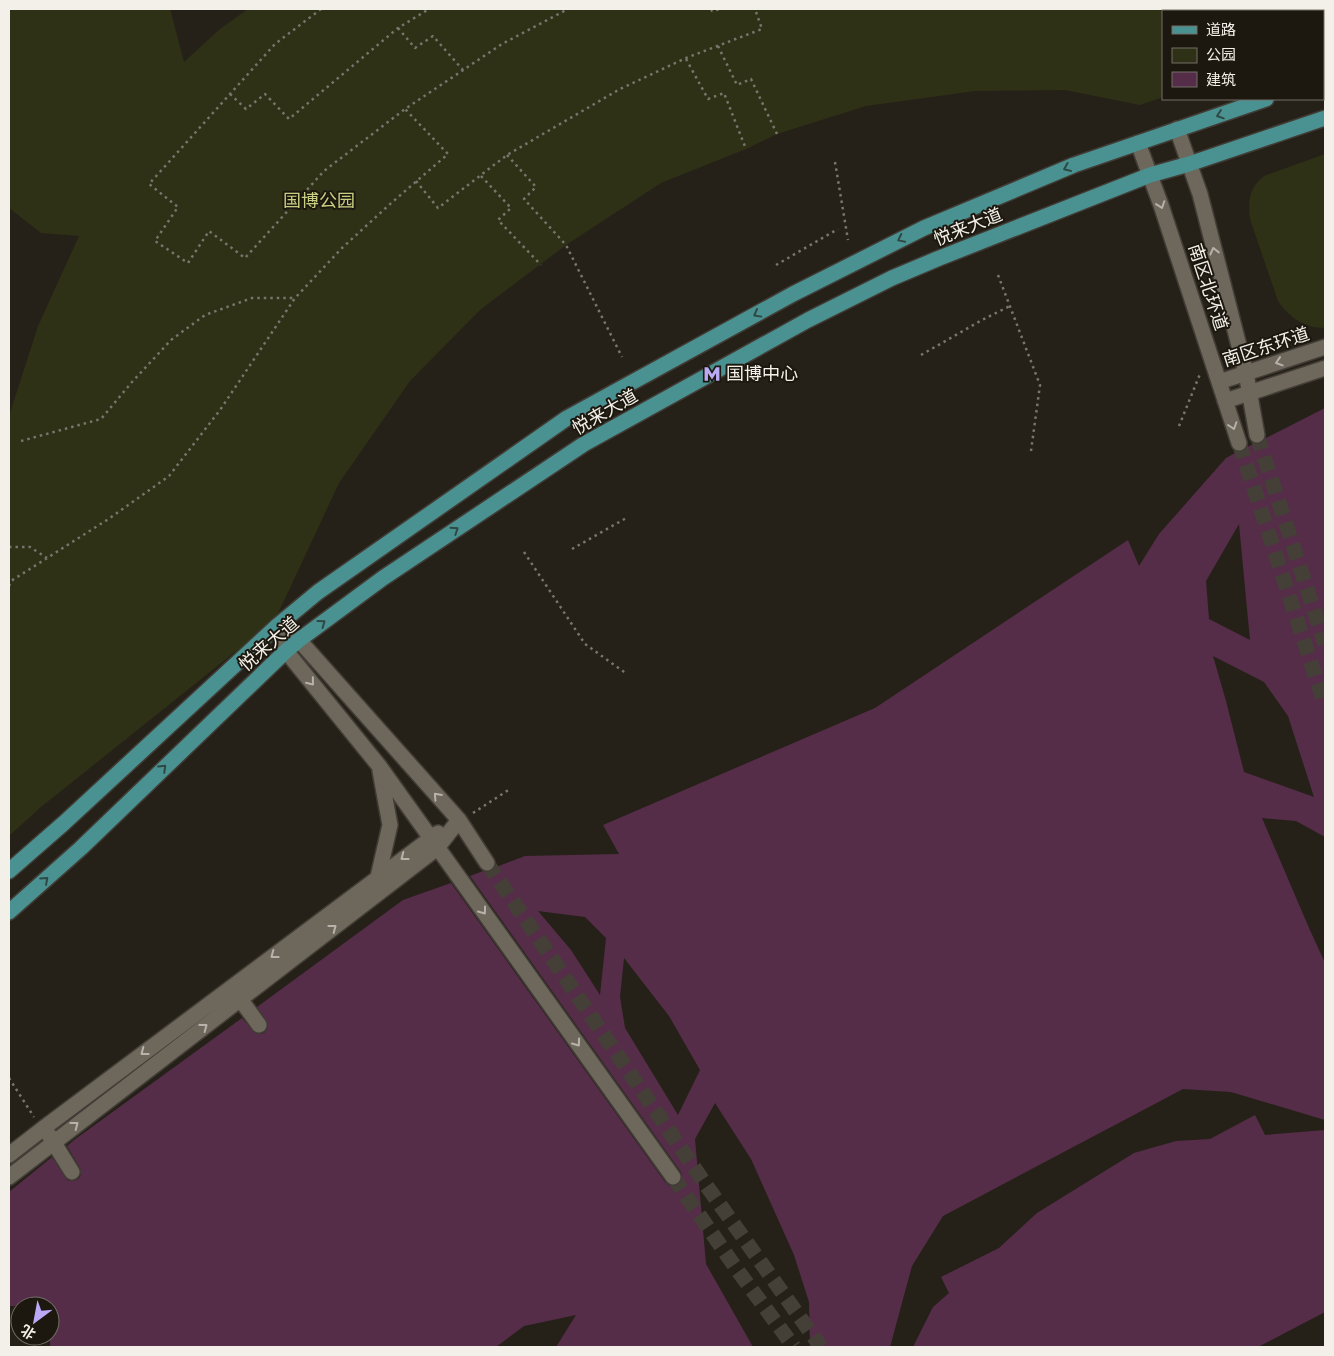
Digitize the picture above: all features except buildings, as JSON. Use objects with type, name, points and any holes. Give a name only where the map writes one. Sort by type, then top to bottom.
[{"type":"main road","name":"悦来大道","points":[[9,871],[64,823],[277,626],[318,592],[567,418],[793,294],[924,228],[1074,165],[1263,100]]},
{"type":"main road","name":"悦来大道","points":[[9,912],[80,848],[299,640],[383,578],[584,444],[808,320],[892,278],[1150,175],[1190,164],[1325,118]]},
{"type":"street","name":"南区北环道","points":[[1177,129],[1200,194],[1246,373],[1257,435]]},
{"type":"street","name":"南区北环道","points":[[1138,142],[1162,205],[1239,443]]},
{"type":"street","name":"南区东环道","points":[[1219,382],[1325,347]]},
{"type":"street","points":[[1225,401],[1325,368]]},
{"type":"street","points":[[277,626],[299,640],[459,820],[487,863]]},
{"type":"street","points":[[277,626],[286,651],[380,767],[673,1178]]},
{"type":"street","points":[[378,877],[390,825],[380,767]]},
{"type":"street","points":[[9,1155],[45,1127],[235,993],[434,843],[459,820]]},
{"type":"street","points":[[9,1177],[378,877],[434,843]]},
{"type":"street","points":[[235,993],[259,1025]]},
{"type":"street","points":[[45,1127],[72,1172]]},
{"type":"path","points":[[321,9],[275,44],[149,184],[178,207],[155,240],[188,263],[209,231],[245,258],[324,171],[405,109],[502,44],[568,9]]},
{"type":"path","points":[[230,94],[246,109],[265,94],[289,119],[398,28],[429,9]]},
{"type":"path","points":[[711,9],[712,11],[721,9]]},
{"type":"path","points":[[416,181],[438,208],[507,155],[620,89],[686,58],[762,29],[755,9]]},
{"type":"path","points":[[398,28],[415,48],[433,36],[463,70]]},
{"type":"path","points":[[718,46],[736,85],[751,79],[777,134]]},
{"type":"path","points":[[686,58],[708,99],[724,93],[746,149]]},
{"type":"path","points":[[9,586],[11,581],[110,518],[169,476],[220,410],[296,298],[342,248],[448,154],[405,109]]},
{"type":"path","points":[[507,155],[536,187],[524,199],[566,245],[622,357]]},
{"type":"path","points":[[835,162],[848,240]]},
{"type":"path","points":[[481,175],[511,208],[498,220],[541,264]]},
{"type":"path","points":[[776,265],[838,230]]},
{"type":"path","points":[[998,275],[1040,385],[1031,451]]},
{"type":"path","points":[[21,441],[101,419],[171,340],[205,315],[252,298],[296,298]]},
{"type":"path","points":[[922,355],[1010,306]]},
{"type":"path","points":[[1179,426],[1200,374]]},
{"type":"path","points":[[572,549],[628,517]]},
{"type":"path","points":[[9,547],[30,547],[47,558]]},
{"type":"path","points":[[524,552],[585,644],[627,674]]},
{"type":"path","points":[[473,813],[510,789]]},
{"type":"path","points":[[9,1078],[33,1116],[45,1127]]},
{"type":"green space","name":"国博公园","points":[[9,9],[170,9],[184,62],[220,29],[248,9],[1325,9],[1324,44],[1324,10],[1162,10],[1162,97],[1140,105],[1065,90],[975,91],[866,106],[777,134],[746,149],[661,183],[566,245],[480,310],[410,381],[339,483],[275,620],[41,807],[9,836],[9,416],[38,326],[79,236],[41,233],[9,208]]},
{"type":"green space","points":[[1325,154],[1325,328],[1304,324],[1292,317],[1278,301],[1250,219],[1249,206],[1252,190],[1264,176]]},
{"type":"tunnel","points":[[1257,435],[1325,644]]},
{"type":"tunnel","points":[[1239,443],[1325,705]]},
{"type":"tunnel","points":[[487,863],[706,1185],[821,1347]]},
{"type":"tunnel","points":[[673,1177],[738,1271],[794,1347]]},
{"type":"place","name":"国博中心","points":[[712,374]]}]
